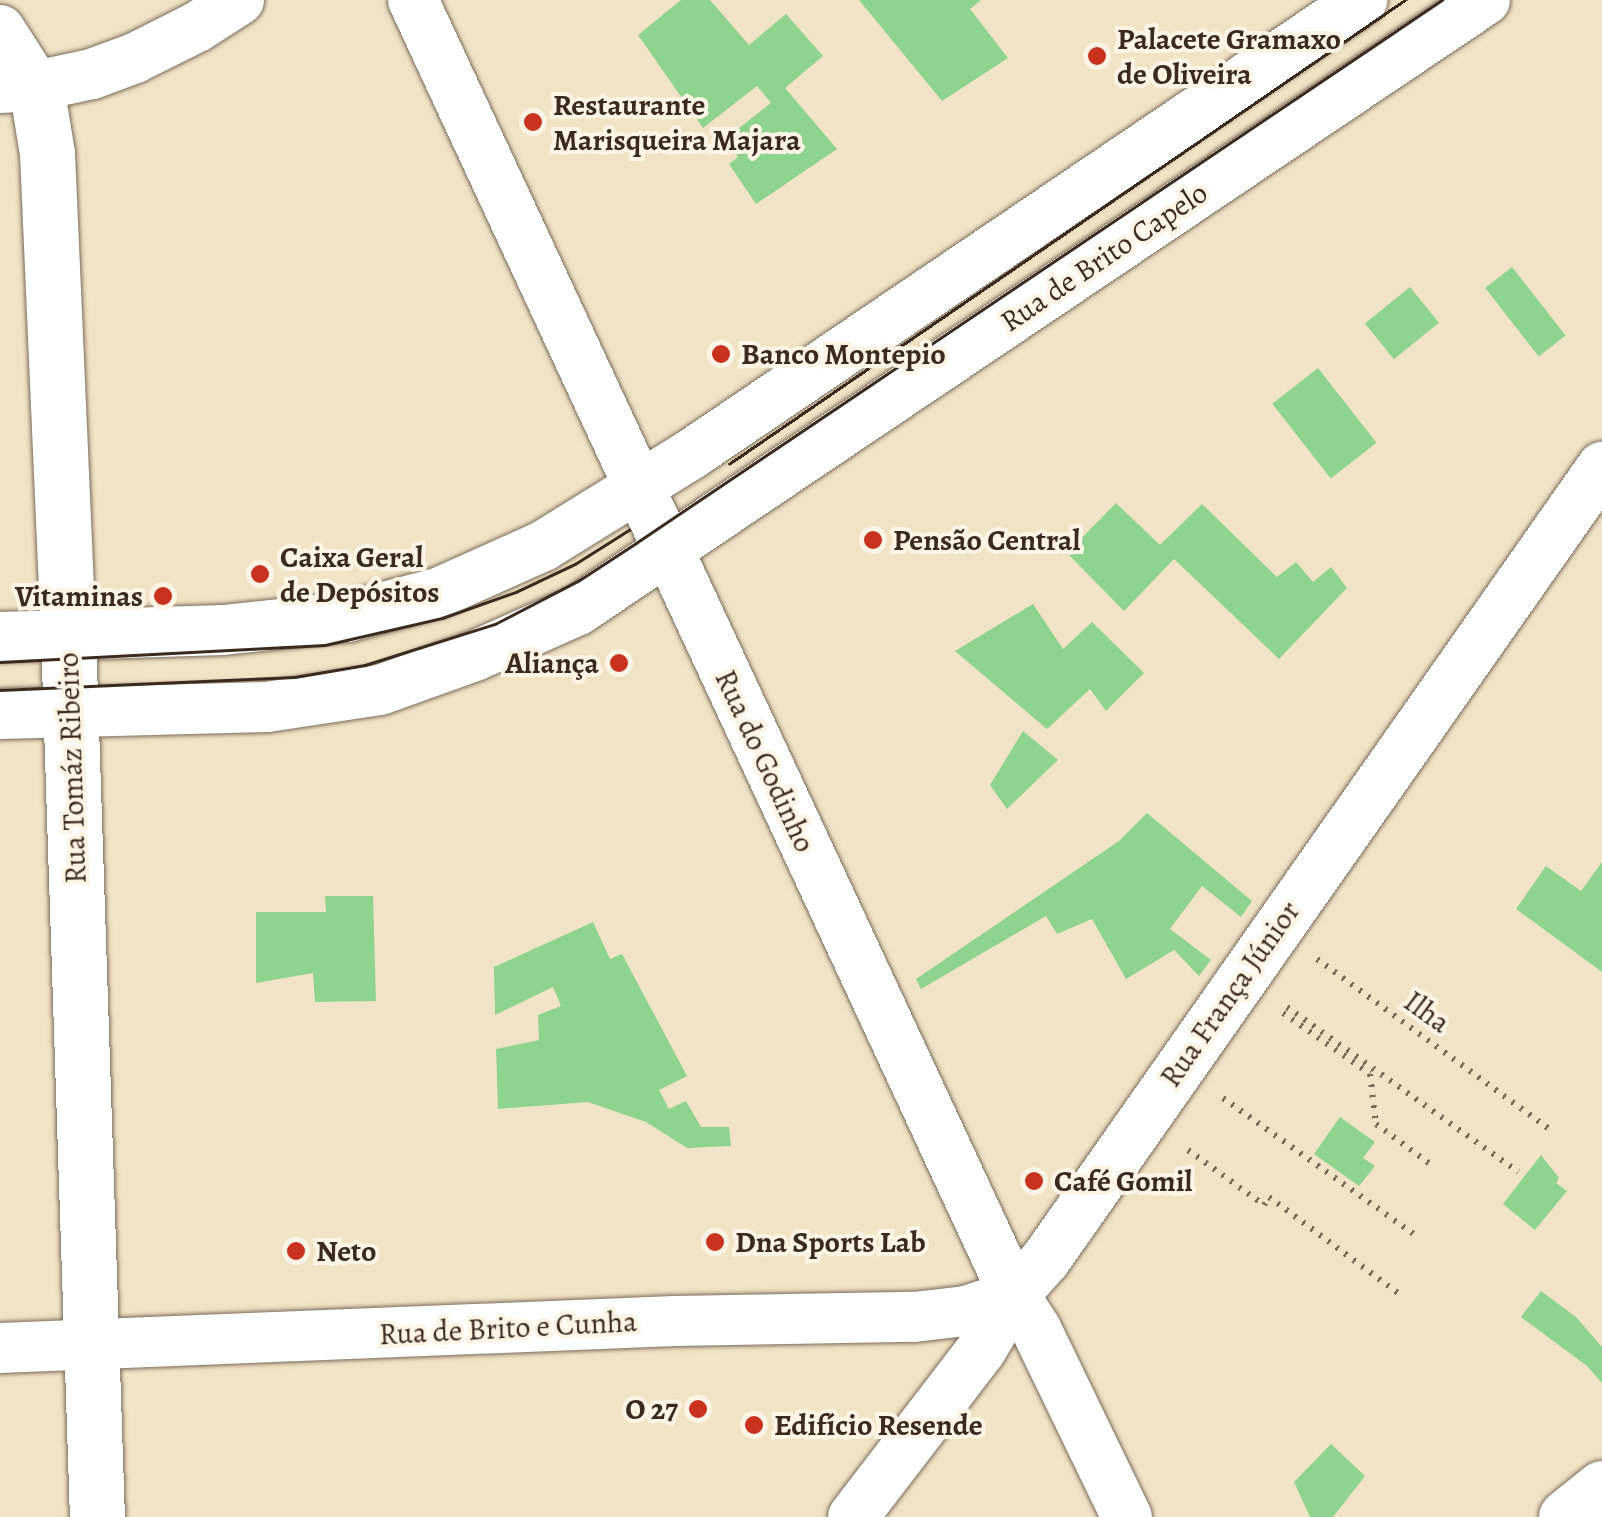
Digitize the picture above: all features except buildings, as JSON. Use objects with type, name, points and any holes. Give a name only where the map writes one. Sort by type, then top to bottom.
[{"type":"street","points":[[18,87],[134,58],[198,28],[239,0]]},
{"type":"street","name":"Rua do Godinho","points":[[413,0],[628,496],[1014,1295],[1036,1329],[1127,1517]]},
{"type":"street","points":[[31,636],[223,630],[347,617],[438,593],[543,546],[690,455],[1362,0]]},
{"type":"street","name":"Rua de Brito Capelo","points":[[32,713],[267,707],[380,690],[477,656],[578,610],[1485,0]]},
{"type":"street","name":"Rua Tomáz Ribeiro","points":[[0,30],[18,87],[46,153],[32,713],[91,1344],[97,1517]]},
{"type":"street","points":[[690,455],[722,514]]},
{"type":"street","name":"Rua França Júnior","points":[[852,1517],[981,1350],[1014,1295],[1046,1259],[1602,467]]},
{"type":"street","points":[[124,634],[126,711]]},
{"type":"street","name":"Rua de Brito e Cunha","points":[[0,1348],[674,1320],[914,1316],[966,1311],[1014,1295]]},
{"type":"street","points":[[1566,1517],[1602,1488]]},
{"type":"path","name":"Ilha","points":[[1275,929],[1552,1131]]},
{"type":"path","points":[[1240,978],[1370,1074],[1376,1124],[1430,1164]]},
{"type":"path","points":[[1240,978],[1518,1172]]},
{"type":"path","points":[[1178,1067],[1414,1234]]},
{"type":"path","points":[[1144,1117],[1264,1205],[1270,1197],[1402,1296]]},
{"type":"green space","points":[[681,0],[710,0],[749,45],[786,14],[823,56],[785,88],[837,149],[756,204],[729,164],[738,157],[725,139],[771,103],[757,86],[703,128],[638,35]]},
{"type":"green space","points":[[859,0],[981,0],[970,9],[1008,58],[942,101]]},
{"type":"green space","points":[[1512,267],[1566,336],[1539,356],[1485,288]]},
{"type":"green space","points":[[1410,287],[1439,323],[1394,359],[1365,324]]},
{"type":"green space","points":[[1318,368],[1376,443],[1331,479],[1272,404]]},
{"type":"green space","points":[[1116,503],[1160,545],[1202,504],[1277,577],[1296,562],[1313,582],[1331,567],[1347,588],[1279,659],[1174,559],[1124,611],[1067,553]]},
{"type":"green space","points":[[1033,604],[1063,649],[1092,622],[1144,673],[1106,711],[1090,689],[1047,729],[955,651]]},
{"type":"green space","points":[[1023,731],[1058,760],[1007,809],[990,785]]},
{"type":"green space","points":[[1147,813],[1252,901],[1241,917],[1202,886],[1170,929],[1211,960],[1199,976],[1174,950],[1126,979],[1092,919],[1057,934],[1046,916],[921,989],[916,979],[1119,841]]},
{"type":"green space","points":[[1602,862],[1602,972],[1516,909],[1546,866],[1581,891]]},
{"type":"green space","points":[[325,896],[373,896],[376,1001],[315,1002],[313,973],[256,983],[256,912],[326,912]]},
{"type":"green space","points":[[593,922],[610,959],[622,954],[687,1076],[659,1090],[669,1109],[686,1101],[701,1127],[729,1127],[731,1146],[687,1148],[646,1122],[588,1102],[498,1109],[496,1049],[539,1040],[538,1015],[561,1006],[553,987],[495,1015],[494,967]]},
{"type":"green space","points":[[1340,1117],[1375,1142],[1363,1158],[1375,1166],[1359,1186],[1314,1154]]},
{"type":"green space","points":[[1541,1155],[1559,1178],[1556,1183],[1567,1191],[1535,1230],[1503,1204]]},
{"type":"green space","points":[[1541,1291],[1576,1317],[1602,1347],[1602,1383],[1587,1366],[1521,1317]]},
{"type":"green space","points":[[1331,1444],[1365,1476],[1333,1517],[1310,1517],[1294,1482]]},
{"type":"tram line","points":[[729,464],[1405,0]]},
{"type":"tram line","points":[[0,690],[295,677],[365,665],[495,624],[578,581],[636,543],[1442,0]]},
{"type":"tram line","points":[[0,662],[325,645],[442,618],[516,592],[575,564],[629,530]]},
{"type":"place","name":"Palacete Gramaxo de Oliveira","points":[[1097,56]]},
{"type":"place","name":"Restaurante Marisqueira Majara","points":[[533,122]]},
{"type":"place","name":"Banco Montepio","points":[[721,354]]},
{"type":"place","name":"Pensão Central","points":[[873,540]]},
{"type":"place","name":"Caixa Geral de Depósitos","points":[[260,574]]},
{"type":"place","name":"Vitaminas","points":[[163,596]]},
{"type":"place","name":"Aliança","points":[[619,663]]},
{"type":"place","name":"Café Gomil","points":[[1034,1181]]},
{"type":"place","name":"Dna Sports Lab","points":[[715,1242]]},
{"type":"place","name":"Neto","points":[[296,1251]]},
{"type":"place","name":"O 27","points":[[698,1409]]},
{"type":"place","name":"Edifício Resende","points":[[754,1425]]}]
